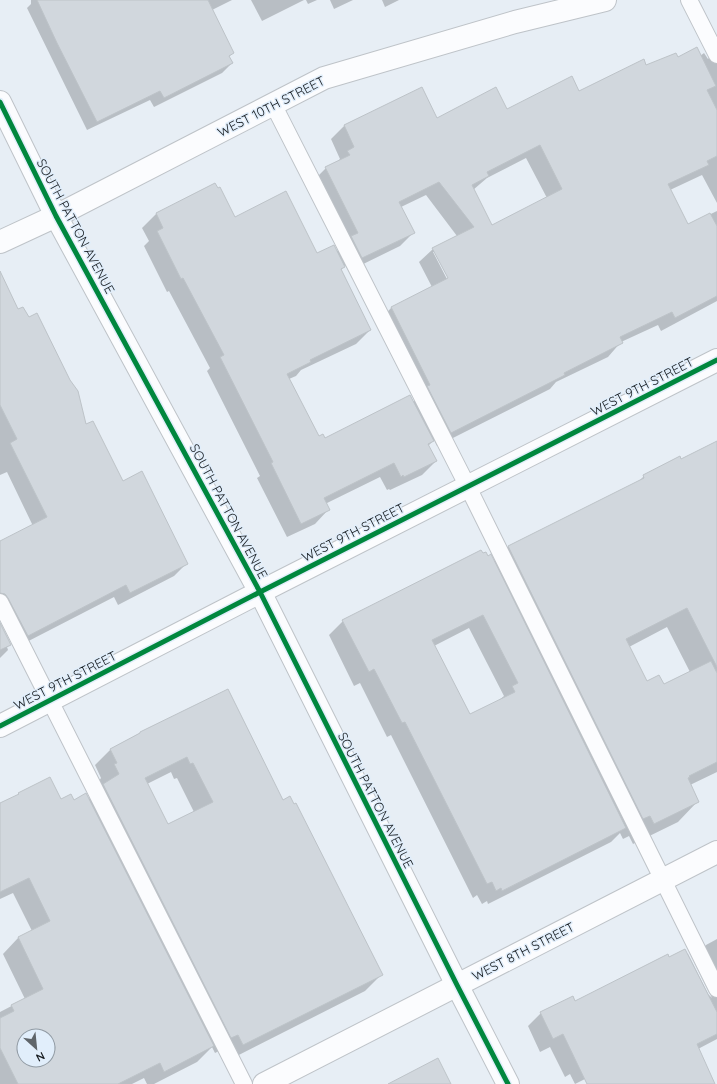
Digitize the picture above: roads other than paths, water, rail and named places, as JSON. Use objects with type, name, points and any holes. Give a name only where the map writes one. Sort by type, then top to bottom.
[{"type":"street","name":"WEST 10TH STREET","points":[[0,242],[56,216],[324,78],[515,22],[605,0]]},
{"type":"street","name":"SOUTH PATTON AVENUE","points":[[0,102],[56,216],[260,592],[508,1084]]},
{"type":"street","name":"WEST 9TH STREET","points":[[0,726],[717,360]]},
{"type":"street","name":"WEST 8TH STREET","points":[[264,1084],[717,852]]},
{"type":"lane","points":[[689,0],[717,55]]},
{"type":"lane","points":[[273,104],[468,487],[717,989]]},
{"type":"lane","points":[[0,602],[51,700],[244,1084]]}]
